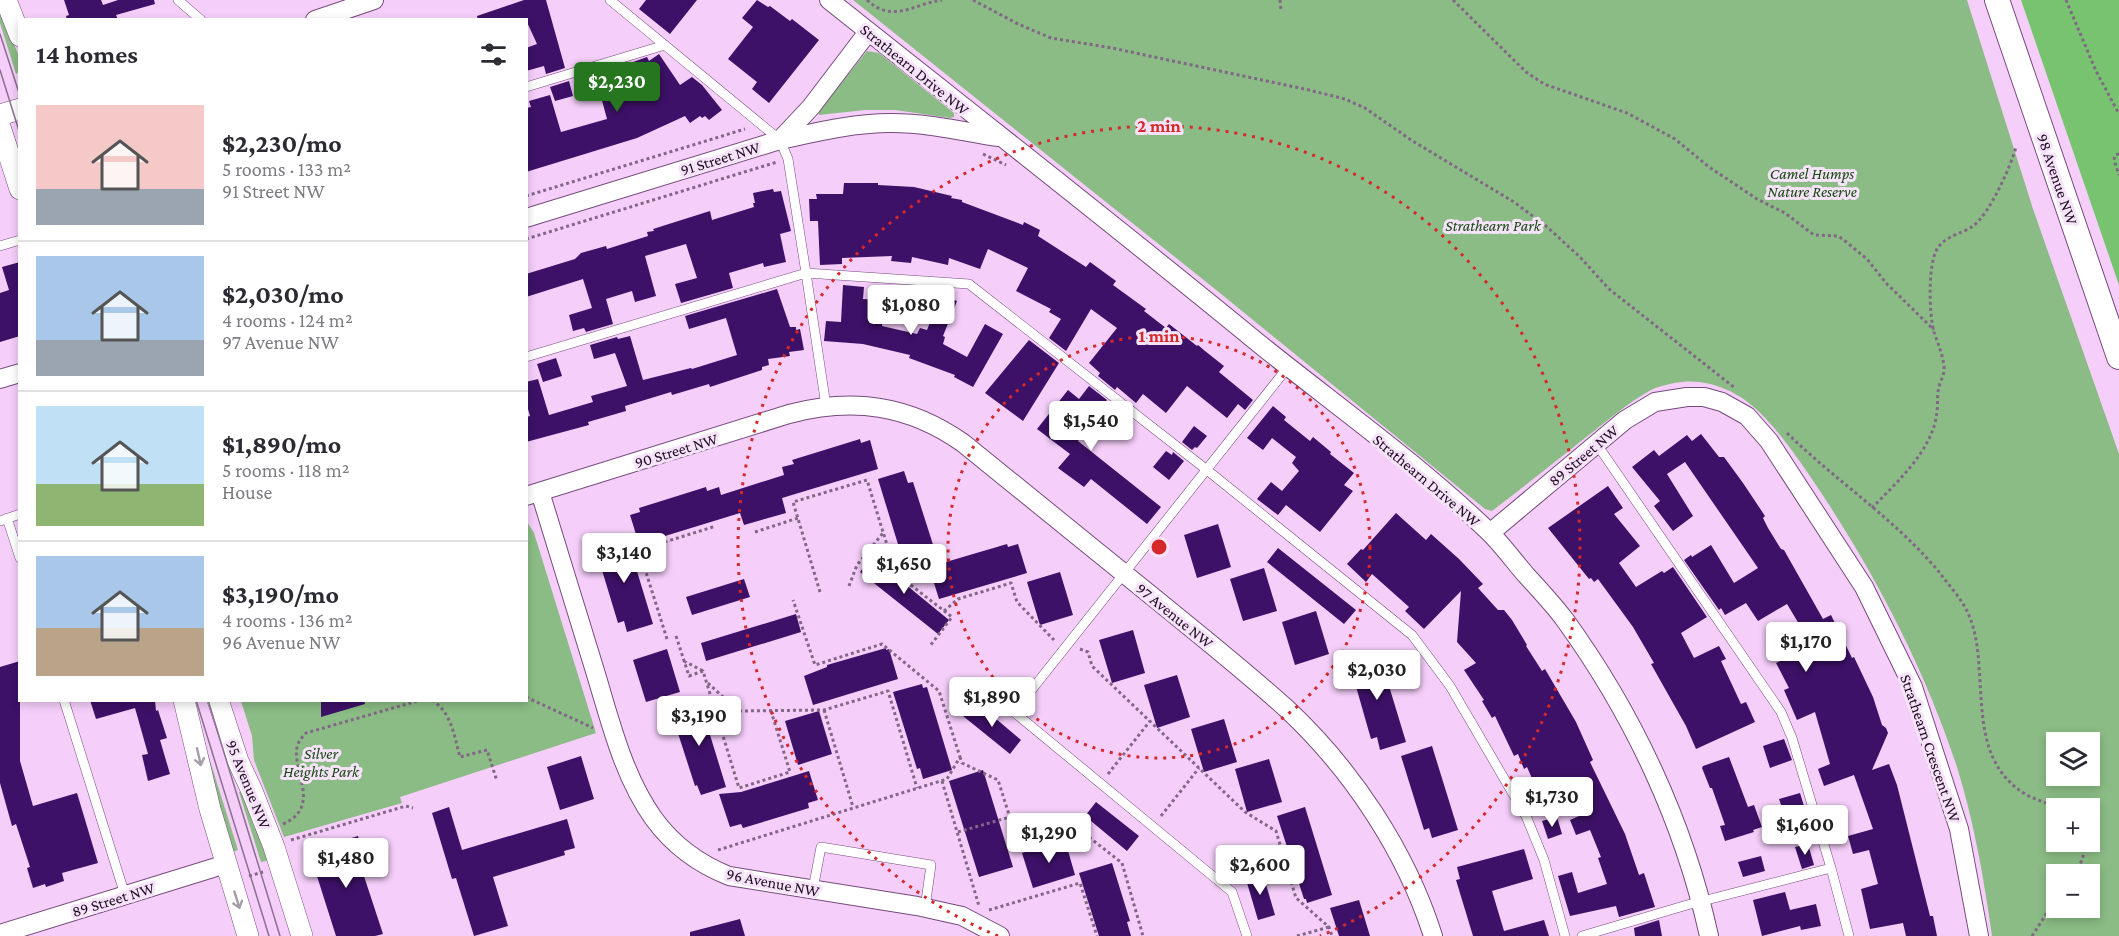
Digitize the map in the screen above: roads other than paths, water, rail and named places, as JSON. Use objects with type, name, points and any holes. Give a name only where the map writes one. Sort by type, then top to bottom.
[{"type":"main road","name":"98 Avenue NW","points":[[1997,0],[2119,357]]},
{"type":"street","points":[[6,0],[18,31]]},
{"type":"street","name":"Strathearn Drive NW","points":[[829,0],[1001,138],[1137,243],[1442,489],[1490,532],[1563,617],[1618,703],[1649,762],[1678,830],[1701,902],[1709,936]]},
{"type":"street","points":[[321,18],[368,1]]},
{"type":"street","name":"91 Street NW","points":[[528,217],[780,140],[811,107],[868,32]]},
{"type":"street","points":[[0,115],[18,110]]},
{"type":"street","name":"Strathearn Drive NW","points":[[780,140],[844,127],[890,123],[936,126],[1001,138]]},
{"type":"street","points":[[0,127],[18,183]]},
{"type":"street","points":[[0,379],[18,374]]},
{"type":"street","name":"89 Street NW","points":[[1490,532],[1625,420],[1654,402],[1687,397]]},
{"type":"street","name":"Strathearn Crescent NW","points":[[1687,397],[1704,397],[1722,402],[1747,416],[1769,441],[1864,587],[1913,687],[1938,759],[1959,830],[1979,936]]},
{"type":"street","name":"90 Street NW","points":[[533,494],[789,414],[826,406]]},
{"type":"street","name":"97 Avenue NW","points":[[826,406],[879,407],[919,418],[942,429],[963,443],[1237,665],[1288,710],[1322,746],[1364,800],[1384,830],[1418,895],[1433,936]]},
{"type":"street","name":"96 Avenue NW","points":[[533,494],[618,744],[636,787],[653,818],[677,844],[689,855],[729,876],[962,916],[1000,936]]},
{"type":"street","points":[[184,702],[210,809],[248,936]]},
{"type":"street","name":"95 Avenue NW","points":[[219,702],[238,760],[263,818],[302,936]]},
{"type":"street","name":"89 Street NW","points":[[0,934],[125,895],[229,873]]},
{"type":"lane","points":[[178,0],[199,18]]},
{"type":"lane","points":[[610,0],[780,140],[788,159],[826,406]]},
{"type":"lane","points":[[528,86],[664,45]]},
{"type":"lane","points":[[0,246],[18,241]]},
{"type":"lane","points":[[528,356],[806,273],[969,284],[1207,470],[1412,635],[1450,686],[1526,816],[1544,860],[1565,936]]},
{"type":"lane","points":[[1247,936],[1232,892],[1014,712],[1288,367]]},
{"type":"lane","points":[[1596,443],[1781,712],[1792,738],[1849,936]]},
{"type":"lane","points":[[4,519],[18,553]]},
{"type":"lane","points":[[65,702],[125,895]]},
{"type":"lane","points":[[813,890],[821,847],[931,866],[925,908]]},
{"type":"lane","points":[[1582,936],[1831,868]]},
{"type":"tram line","points":[[0,34],[18,90]]},
{"type":"tram line","points":[[0,70],[18,128]]},
{"type":"tram line","points":[[197,702],[269,936]]},
{"type":"tram line","points":[[209,702],[280,936]]},
{"type":"park label","name":"Camel Humps Nature Reserve","points":[[1812,182]]},
{"type":"park label","name":"Strathearn Park","points":[[1493,225]]},
{"type":"park label","name":"Silver Heights Park","points":[[321,762]]}]
